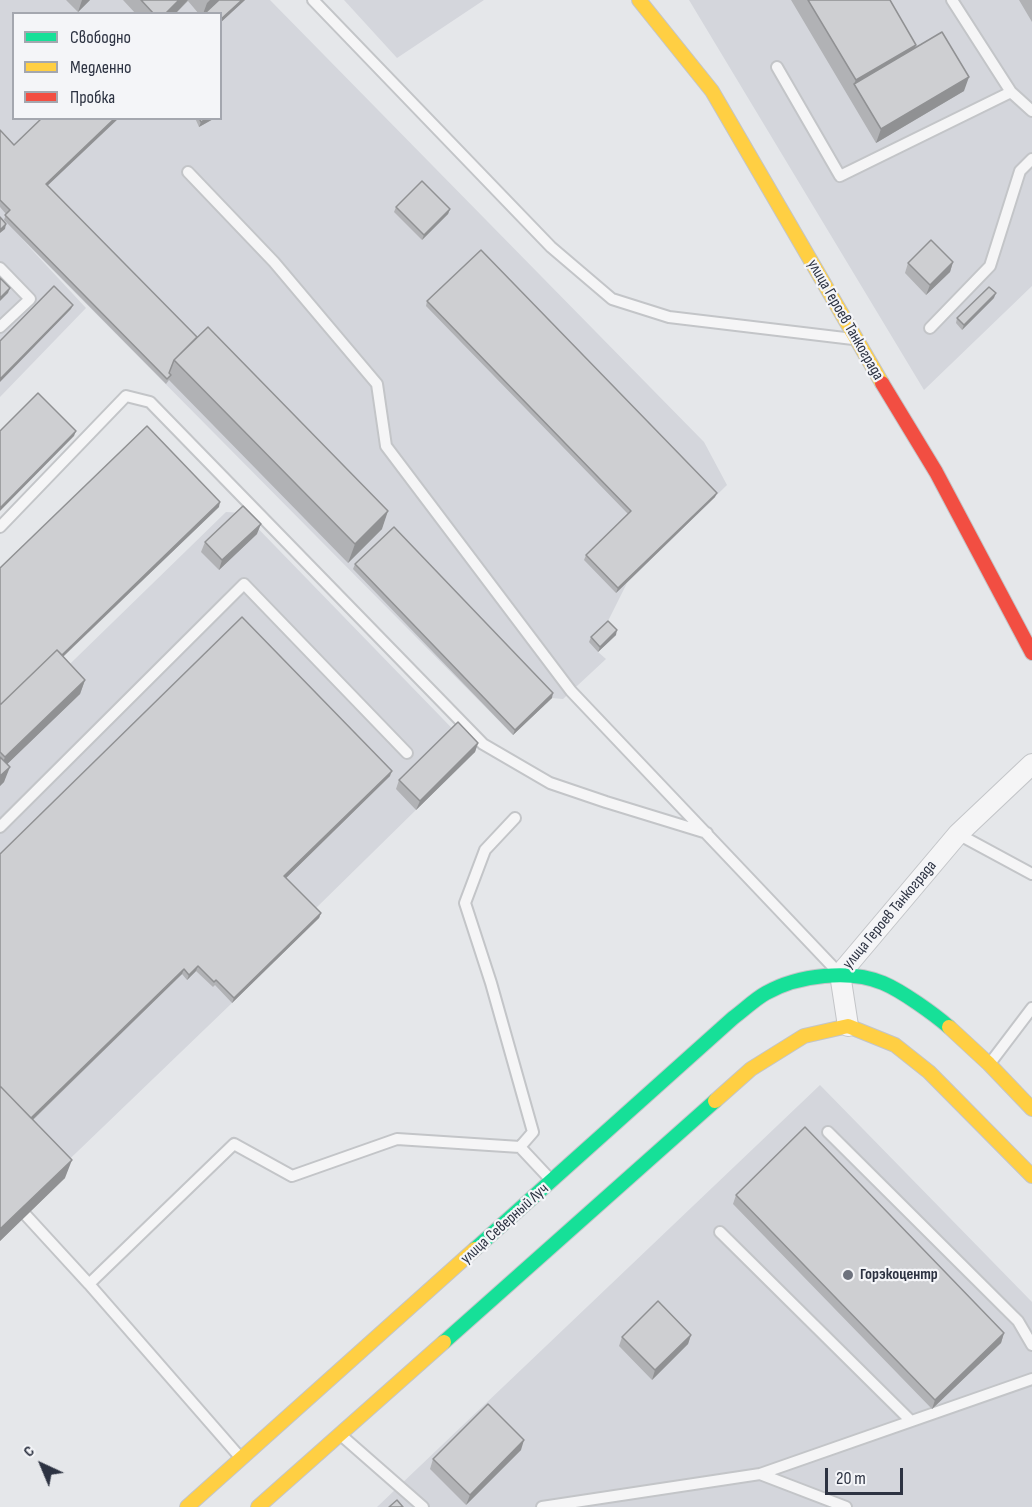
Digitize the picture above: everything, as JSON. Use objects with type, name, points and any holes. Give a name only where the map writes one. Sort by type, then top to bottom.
[{"type":"main road","name":"улица Героев Танкограда","points":[[639,0],[712,91],[856,340],[936,472],[1032,653]]},
{"type":"main road","name":"улица Героев Танкограда","points":[[840,974],[883,983],[934,1015],[989,1064],[1032,1109]]},
{"type":"main road","name":"улица Северный Луч","points":[[187,1507],[733,1018],[766,993],[795,981],[840,974]]},
{"type":"main road","points":[[258,1507],[751,1069],[804,1036],[848,1026],[895,1045],[929,1072],[1032,1176]]},
{"type":"street","name":"улица Героев Танкограда","points":[[840,974],[958,834],[1032,764]]},
{"type":"street","points":[[840,974],[848,1026]]},
{"type":"lane","points":[[313,0],[551,248],[612,299],[669,317],[856,340]]},
{"type":"lane","points":[[955,1],[1011,92],[1032,111]]},
{"type":"lane","points":[[777,67],[840,176],[1011,92]]},
{"type":"lane","points":[[930,328],[990,266],[1020,171],[1032,159]]},
{"type":"lane","points":[[188,172],[274,262],[377,384],[386,446],[571,691],[840,974]]},
{"type":"lane","points":[[0,268],[30,299],[0,327]]},
{"type":"lane","points":[[0,527],[126,396],[150,402],[483,744],[550,783],[708,833]]},
{"type":"lane","points":[[0,827],[244,584],[407,753]]},
{"type":"lane","points":[[515,818],[485,850],[465,903],[491,983],[533,1132],[520,1148]]},
{"type":"lane","points":[[958,834],[1032,874]]},
{"type":"lane","points":[[989,1064],[1032,1008]]},
{"type":"lane","points":[[828,1132],[1018,1321],[1032,1345]]},
{"type":"lane","points":[[89,1284],[234,1144],[292,1176],[397,1139],[520,1148],[552,1182]]},
{"type":"lane","points":[[0,1187],[89,1284],[241,1459]]},
{"type":"lane","points":[[720,1232],[911,1420]]},
{"type":"lane","points":[[542,1507],[760,1474],[1032,1379]]},
{"type":"lane","points":[[340,1433],[423,1507]]},
{"type":"lane","points":[[760,1474],[846,1507]]},
{"type":"shaded area","points":[[0,0],[270,0],[704,442],[727,485],[627,583],[606,625],[616,635],[598,652],[606,659],[563,699],[552,698],[513,735],[20,237],[86,308],[0,397]]},
{"type":"shaded area","points":[[344,0],[484,0],[397,58]]},
{"type":"shaded area","points":[[689,0],[1032,0],[1032,286],[924,390]]},
{"type":"shaded area","points":[[226,512],[243,513],[475,752],[313,911],[232,1003],[0,1226],[0,732]]},
{"type":"shaded area","points":[[820,1085],[1032,1302],[1032,1507],[377,1507]]},
{"type":"building","points":[[141,0],[179,0],[167,12],[152,12]]},
{"type":"building","points":[[219,0],[242,0],[222,18],[222,12],[206,12]]},
{"type":"building","points":[[808,0],[890,0],[916,45],[856,80]]},
{"type":"building","points":[[942,32],[969,77],[881,129],[854,84]]},
{"type":"building","points":[[40,120],[113,120],[46,184],[197,337],[174,360],[169,373],[171,375],[167,379],[5,215],[10,210],[0,200],[0,130],[14,145]]},
{"type":"building","points":[[422,181],[450,209],[424,235],[396,207]]},
{"type":"building","points":[[0,217],[6,224],[0,230]]},
{"type":"building","points":[[931,240],[953,262],[930,285],[908,263]]},
{"type":"building","points":[[481,250],[717,493],[618,588],[586,555],[631,511],[427,301]]},
{"type":"building","points":[[0,278],[10,288],[0,298]]},
{"type":"building","points":[[54,286],[73,305],[0,379],[0,341]]},
{"type":"building","points":[[989,287],[996,293],[964,325],[957,318]]},
{"type":"building","points":[[208,327],[388,511],[355,544],[174,360]]},
{"type":"building","points":[[38,393],[76,431],[0,508],[0,431]]},
{"type":"building","points":[[147,426],[220,502],[62,655],[57,650],[0,705],[0,568]]},
{"type":"building","points":[[243,506],[261,524],[222,560],[205,542]]},
{"type":"building","points":[[394,527],[553,693],[515,730],[355,564]]},
{"type":"building","points":[[242,617],[392,771],[284,876],[321,913],[234,998],[198,966],[189,975],[184,969],[31,1118],[0,1086],[0,854]]},
{"type":"building","points":[[608,621],[617,630],[600,647],[591,637]]},
{"type":"building","points":[[57,650],[85,680],[5,757],[0,752],[0,705]]},
{"type":"building","points":[[458,722],[478,743],[420,801],[399,780]]},
{"type":"building","points":[[0,757],[10,767],[0,776]]},
{"type":"building","points":[[0,1086],[72,1160],[0,1229]]},
{"type":"building","points":[[805,1127],[1004,1333],[935,1400],[736,1195]]},
{"type":"building","points":[[658,1301],[691,1335],[655,1370],[622,1337]]},
{"type":"building","points":[[488,1404],[524,1440],[470,1495],[433,1459]]},
{"type":"building","points":[[397,1500],[403,1507],[389,1507]]},
{"type":"traffic: fast","points":[[475,1249],[733,1018],[762,995],[779,987],[808,978],[824,976],[840,975],[870,979],[899,991],[949,1027]]},
{"type":"traffic: fast","points":[[444,1342],[715,1101]]},
{"type":"traffic: slow","points":[[639,0],[712,91],[882,383]]},
{"type":"traffic: slow","points":[[715,1101],[751,1069],[804,1036],[848,1026],[895,1045],[929,1072],[1032,1176]]},
{"type":"traffic: slow","points":[[949,1027],[1032,1109]]},
{"type":"traffic: slow","points":[[187,1507],[475,1249]]},
{"type":"traffic: slow","points":[[258,1507],[444,1342]]},
{"type":"traffic: jam","points":[[882,383],[936,472],[1032,653]]},
{"type":"place","name":"Горэкоцентр","points":[[848,1275]]}]
